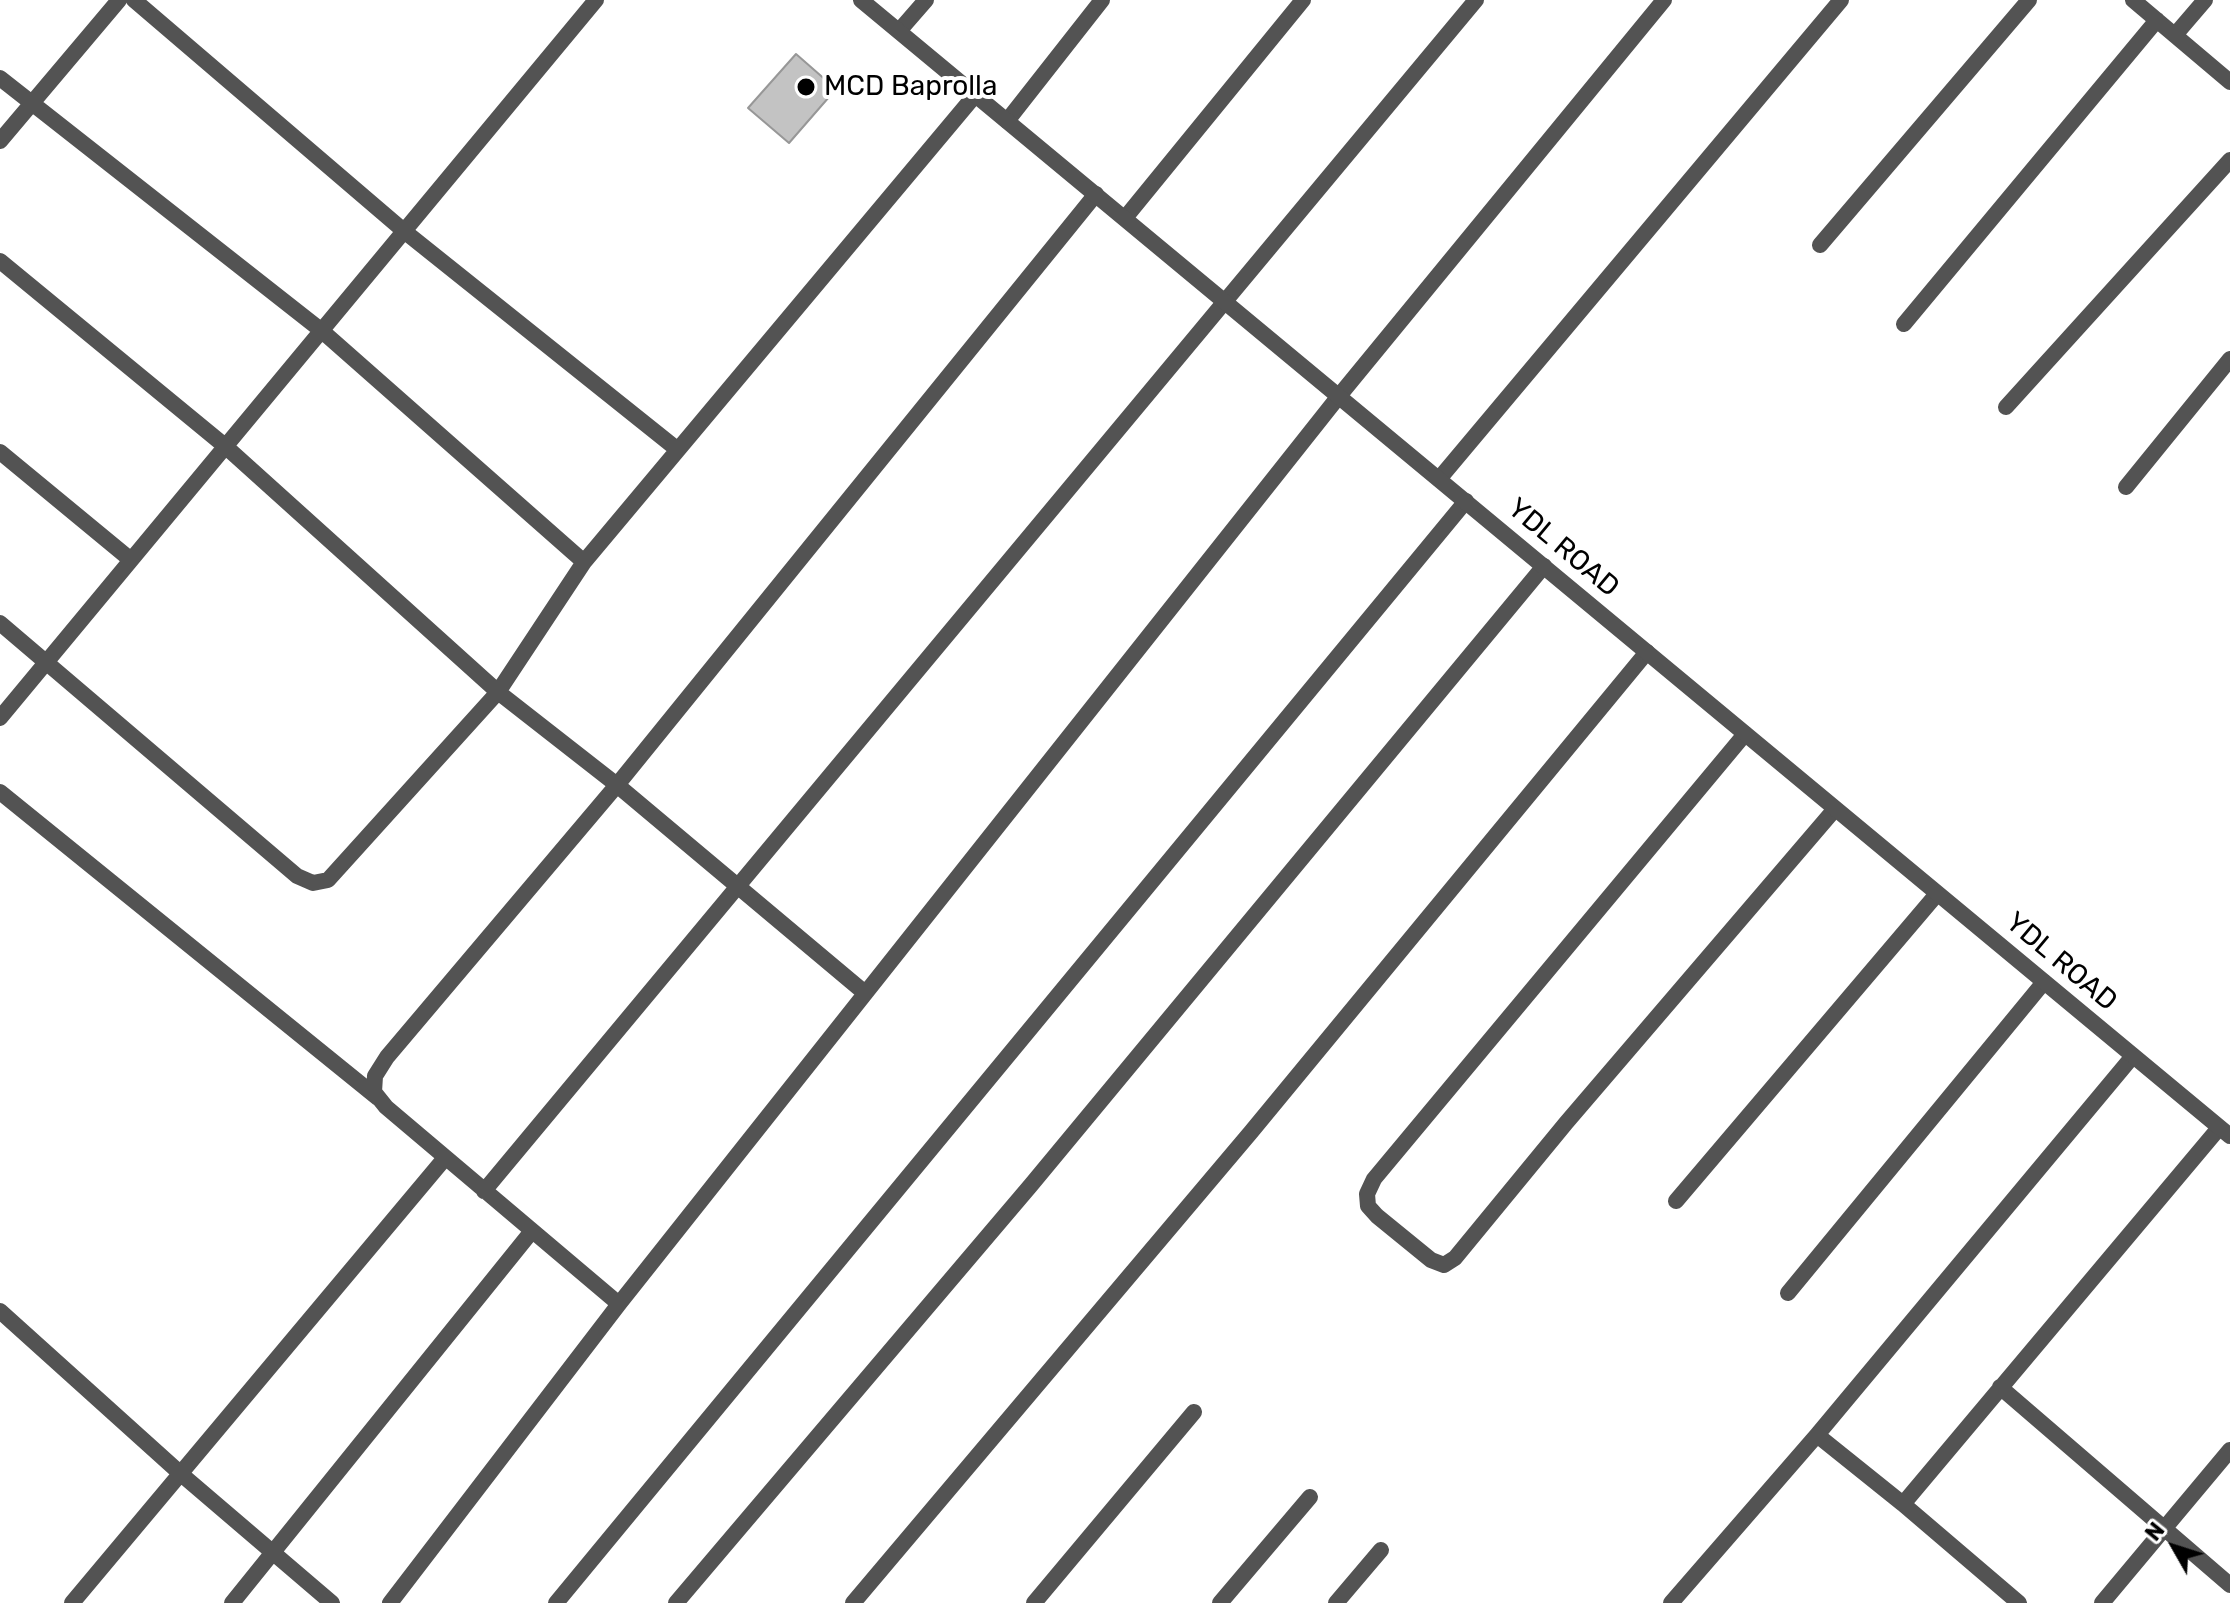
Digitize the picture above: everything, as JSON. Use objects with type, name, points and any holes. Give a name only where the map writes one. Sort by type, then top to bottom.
[{"type":"street","points":[[0,141],[119,0]]},
{"type":"street","points":[[134,0],[404,231],[678,450]]},
{"type":"street","points":[[0,718],[596,0]]},
{"type":"street","name":"YDL ROAD","points":[[861,0],[2225,1132]]},
{"type":"street","points":[[899,31],[926,0]]},
{"type":"street","points":[[1007,121],[1102,0]]},
{"type":"street","points":[[1125,218],[1303,0]]},
{"type":"street","points":[[484,1191],[1476,0]]},
{"type":"street","points":[[390,1603],[619,1304],[1339,396],[1664,0]]},
{"type":"street","points":[[1439,479],[1841,0]]},
{"type":"street","points":[[1820,245],[2029,0]]},
{"type":"street","points":[[2133,0],[2230,82]]},
{"type":"street","points":[[2175,35],[2205,0]]},
{"type":"street","points":[[1904,324],[2157,20]]},
{"type":"street","points":[[0,78],[322,331],[584,562]]},
{"type":"street","points":[[0,623],[297,876],[313,883],[328,880],[498,692],[584,562],[976,94]]},
{"type":"street","points":[[2006,407],[2230,160]]},
{"type":"street","points":[[381,1101],[374,1092],[375,1076],[387,1057],[617,785],[1096,194]]},
{"type":"street","points":[[0,261],[225,446],[498,692],[617,785],[865,993]]},
{"type":"street","points":[[2126,487],[2230,359]]},
{"type":"street","points":[[0,452],[131,560]]},
{"type":"street","points":[[556,1603],[1466,501]]},
{"type":"street","points":[[676,1603],[1031,1185],[1544,566]]},
{"type":"street","points":[[853,1603],[1251,1132],[1647,652]]},
{"type":"street","points":[[1745,734],[1374,1179],[1367,1194],[1368,1206],[1377,1216],[1431,1260],[1444,1265],[1455,1258],[1576,1111],[1835,809]]},
{"type":"street","points":[[0,792],[381,1101],[619,1304]]},
{"type":"street","points":[[1676,1201],[1937,894]]},
{"type":"street","points":[[1788,1293],[2044,982]]},
{"type":"street","points":[[1671,1603],[1817,1435],[2133,1056]]},
{"type":"street","points":[[1903,1504],[2000,1387],[2225,1132]]},
{"type":"street","points":[[72,1603],[445,1158]]},
{"type":"street","points":[[232,1603],[532,1231]]},
{"type":"street","points":[[0,1311],[181,1474],[332,1603]]},
{"type":"street","points":[[2000,1387],[2230,1585]]},
{"type":"street","points":[[1034,1603],[1194,1412]]},
{"type":"street","points":[[1817,1435],[2019,1603]]},
{"type":"street","points":[[2102,1603],[2230,1450]]},
{"type":"street","points":[[1220,1603],[1310,1497]]},
{"type":"street","points":[[1336,1603],[1381,1550]]},
{"type":"building","points":[[796,54],[836,89],[789,143],[748,108]]},
{"type":"place","name":"MCD Baprolla","points":[[806,87]]}]
